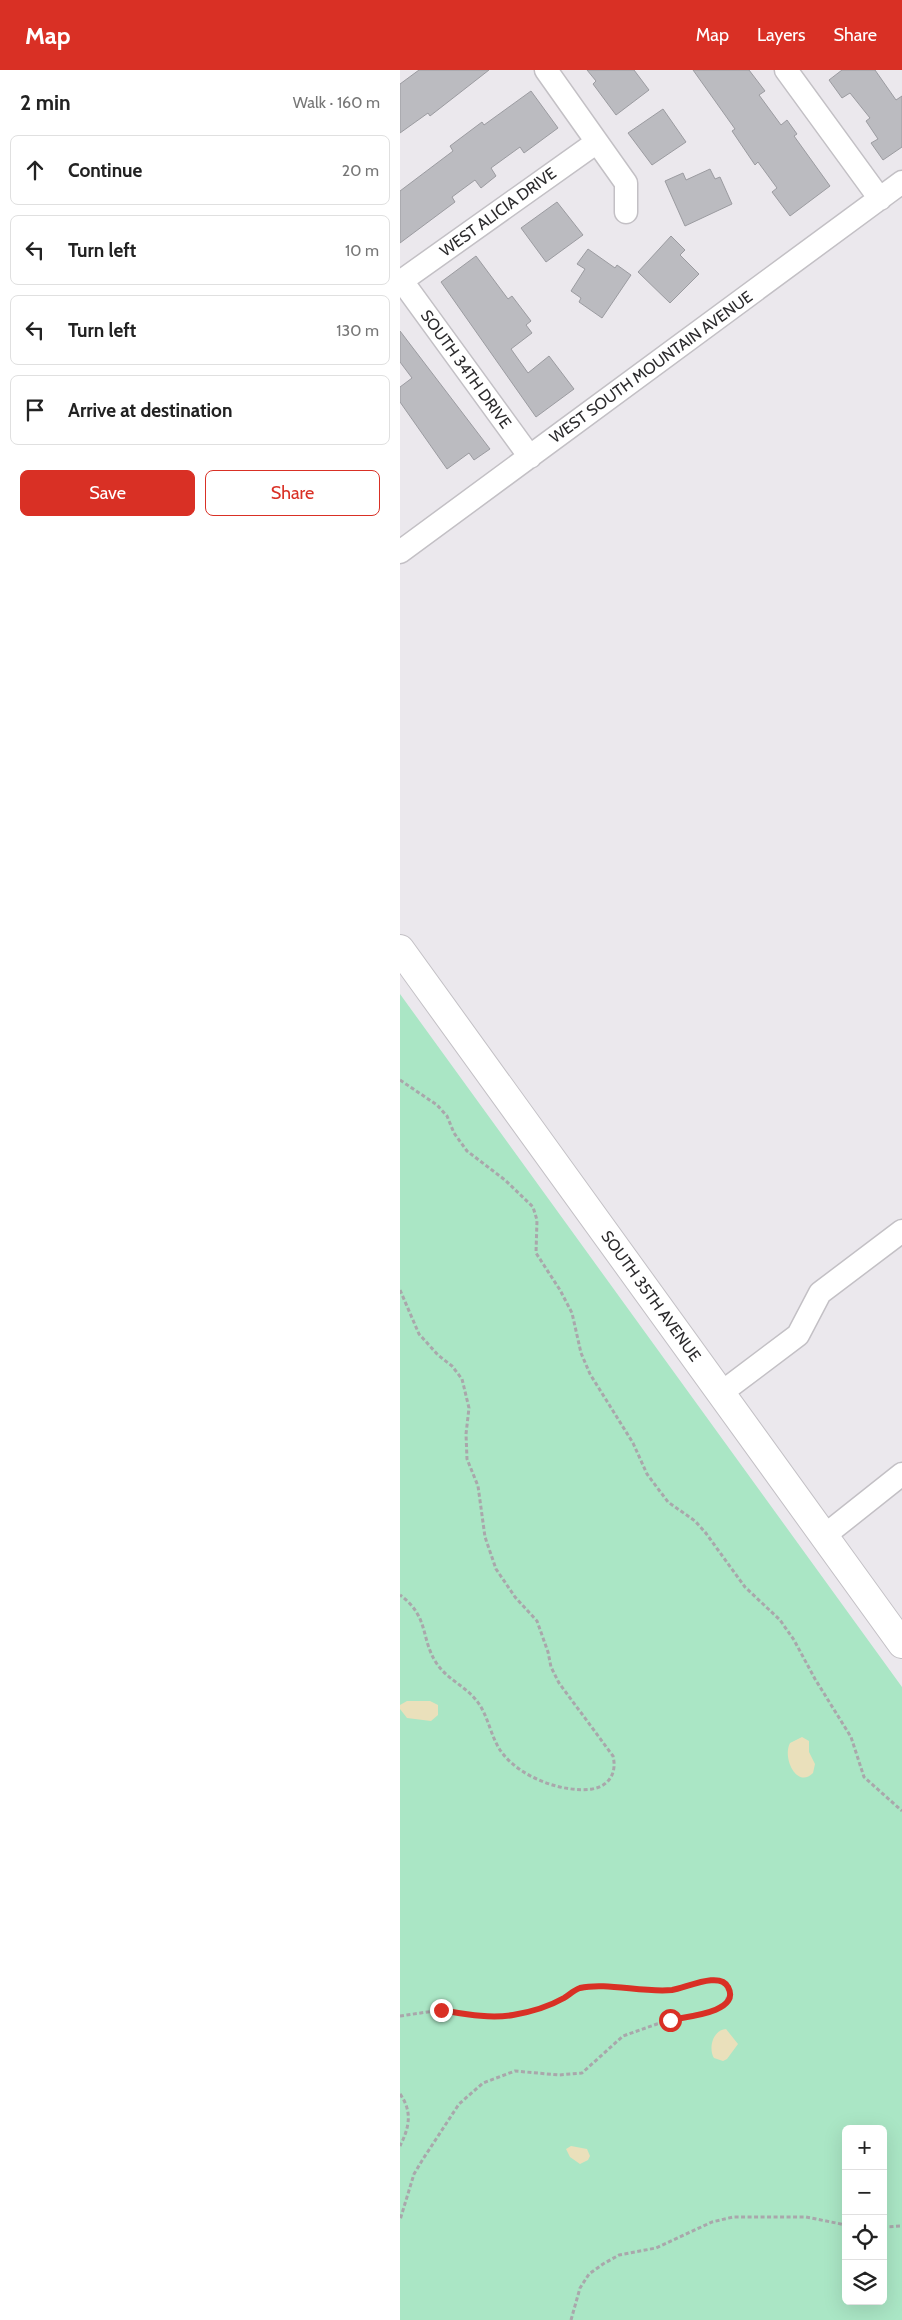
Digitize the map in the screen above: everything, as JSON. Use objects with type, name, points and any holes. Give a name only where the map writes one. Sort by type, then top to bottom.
[{"type":"main road","name":"SOUTH 35TH AVENUE","points":[[400,949],[902,1644]]},
{"type":"street","points":[[546,70],[626,183],[626,212]]},
{"type":"street","points":[[786,70],[880,199]]},
{"type":"street","name":"WEST ALICIA DRIVE","points":[[401,282],[597,142]]},
{"type":"street","name":"WEST SOUTH MOUNTAIN AVENUE","points":[[400,552],[902,182]]},
{"type":"street","name":"SOUTH 34TH DRIVE","points":[[401,282],[530,457]]},
{"type":"street","points":[[721,1393],[798,1335],[820,1293],[902,1231]]},
{"type":"street","points":[[824,1536],[902,1474]]},
{"type":"path","points":[[400,1080],[437,1105],[467,1151],[505,1180],[533,1207],[537,1220],[536,1253],[572,1312],[581,1352],[590,1374],[633,1442],[647,1474],[668,1502],[695,1521],[745,1587],[780,1620],[794,1640],[815,1679],[848,1732],[859,1758],[864,1777],[902,1811]]},
{"type":"path","points":[[400,1290],[419,1334],[438,1355],[452,1366],[462,1379],[469,1408],[466,1434],[467,1459],[478,1486],[485,1538],[496,1570],[515,1597],[537,1620],[551,1667],[559,1683],[613,1756],[616,1766],[612,1777],[604,1786],[573,1788],[548,1783],[516,1766],[503,1754],[475,1698],[448,1677],[437,1664],[429,1650],[426,1632],[419,1615],[400,1595]]},
{"type":"path","points":[[400,2016],[441,2010],[494,2017],[512,2015],[546,2007],[578,1989],[591,1986],[662,1991],[679,1989],[714,1979],[722,1980],[730,1990],[725,2004],[709,2013],[638,2029],[623,2036],[582,2073],[560,2075],[515,2070],[483,2083],[469,2093],[459,2104],[423,2159],[414,2174],[400,2220]]},
{"type":"path","points":[[400,2094],[410,2118],[407,2131],[400,2146]]},
{"type":"path","points":[[571,2320],[580,2288],[589,2274],[603,2264],[619,2255],[656,2248],[712,2222],[733,2217],[806,2217],[842,2224]]},
{"type":"path","points":[[887,2227],[902,2226]]},
{"type":"green space","points":[[400,994],[902,1687],[902,2320],[400,2320]]},
{"type":"sand","points":[[407,1701],[430,1701],[438,1705],[438,1715],[431,1721],[407,1718],[400,1709],[400,1705]]},
{"type":"sand","points":[[802,1737],[809,1741],[809,1752],[815,1764],[813,1773],[807,1777],[802,1777],[792,1770],[788,1756],[790,1743]]},
{"type":"sand","points":[[726,2029],[738,2044],[727,2059],[723,2061],[714,2058],[712,2045],[715,2036]]},
{"type":"sand","points":[[571,2146],[587,2149],[590,2156],[588,2160],[580,2164],[570,2157],[566,2149]]},
{"type":"building","points":[[419,70],[489,70],[430,116],[428,113],[400,133],[400,84]]},
{"type":"building","points":[[587,70],[634,70],[649,90],[616,115],[593,84],[596,81]]},
{"type":"building","points":[[693,70],[749,70],[765,91],[759,95],[781,125],[787,120],[797,134],[794,136],[830,186],[790,216],[772,192],[777,188],[758,162],[755,165],[732,131],[735,129]]},
{"type":"building","points":[[842,70],[875,70],[896,100],[902,96],[902,147],[883,160],[871,143],[878,139],[866,121],[870,118],[850,93],[842,98],[829,80]]},
{"type":"building","points":[[531,91],[558,128],[524,153],[520,147],[491,168],[496,176],[481,188],[475,180],[452,197],[455,202],[400,243],[400,191],[453,151],[450,146],[482,122],[484,125]]},
{"type":"building","points":[[663,109],[686,142],[652,165],[628,133]]},
{"type":"building","points":[[710,169],[715,179],[720,177],[732,204],[685,226],[665,181],[683,173],[686,180]]},
{"type":"building","points":[[557,202],[583,235],[546,262],[521,228]]},
{"type":"building","points":[[671,236],[685,250],[680,255],[699,274],[670,303],[638,272]]},
{"type":"building","points":[[588,249],[615,268],[617,265],[631,275],[602,318],[579,302],[581,298],[571,291],[585,269],[577,264]]},
{"type":"building","points":[[476,256],[508,299],[512,296],[531,321],[526,325],[532,333],[511,349],[528,373],[549,356],[574,389],[536,417],[441,282]]},
{"type":"building","points":[[400,331],[490,449],[474,460],[469,453],[447,469],[400,402],[400,387],[412,378],[400,362]]},
{"type":"route","points":[[441,2010],[494,2017],[529,2012],[546,2007],[578,1989],[591,1986],[662,1991],[679,1989],[714,1979],[722,1980],[727,1984],[730,1990],[729,1996],[725,2004],[719,2009],[709,2013],[670,2020]]}]
